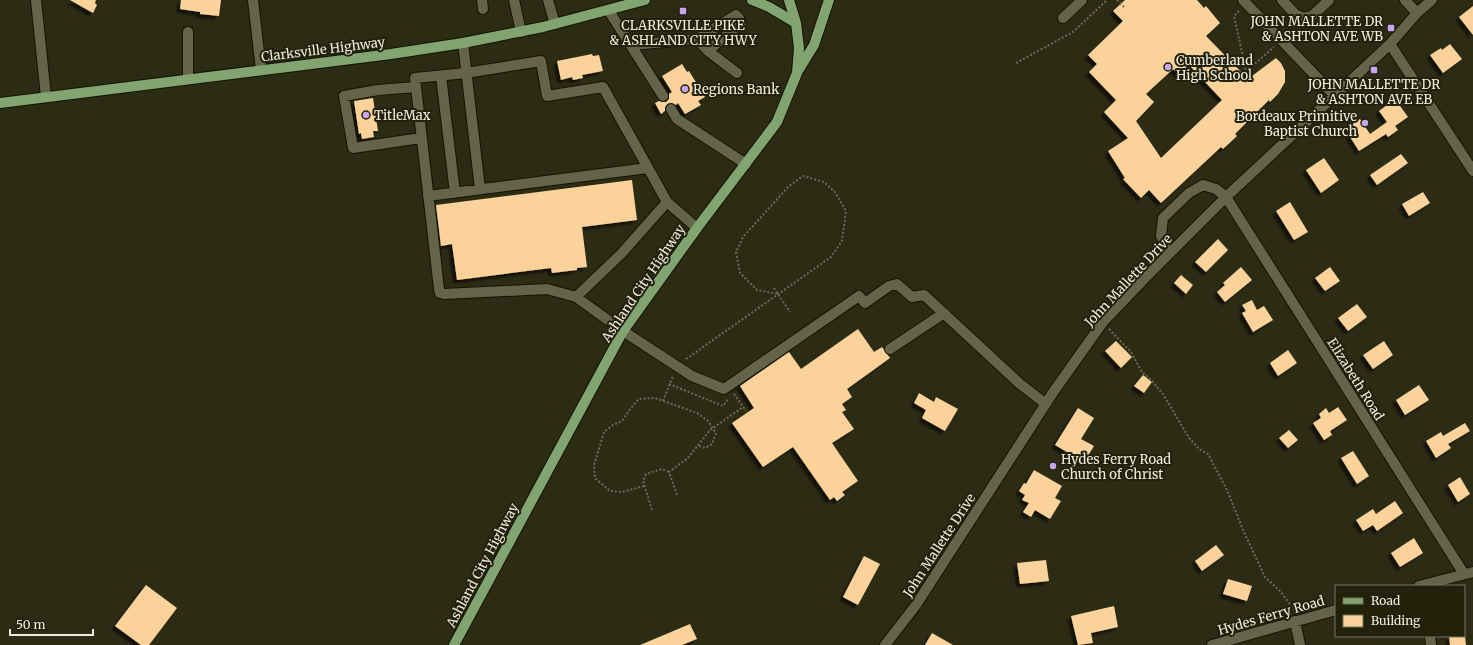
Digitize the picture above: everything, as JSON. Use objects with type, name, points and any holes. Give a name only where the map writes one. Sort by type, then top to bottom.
[{"type":"main road","name":"Clarksville Highway","points":[[0,103],[391,54],[463,43],[555,24],[609,11],[626,3],[646,0]]},
{"type":"main road","points":[[752,0],[769,6],[796,23]]},
{"type":"main road","name":"Ashland City Highway","points":[[454,645],[623,331],[697,228],[777,122],[797,73],[799,48],[796,23],[789,0]]},
{"type":"main road","points":[[797,73],[814,45],[829,0]]},
{"type":"street","points":[[36,0],[46,97]]},
{"type":"street","points":[[253,0],[261,70]]},
{"type":"street","points":[[514,0],[520,32]]},
{"type":"street","points":[[548,0],[555,24]]},
{"type":"street","points":[[1063,18],[1082,0]]},
{"type":"street","points":[[1282,0],[1295,14],[1303,18],[1312,16],[1329,0]]},
{"type":"street","points":[[1405,0],[1417,13]]},
{"type":"street","name":"John Mallette Drive","points":[[885,645],[916,605],[1046,404],[1103,322],[1226,197],[1390,44],[1417,13],[1432,0]]},
{"type":"street","points":[[1244,2],[1334,95]]},
{"type":"street","points":[[609,11],[663,96]]},
{"type":"street","points":[[632,45],[697,39],[736,15],[740,18],[741,23],[708,51]]},
{"type":"street","points":[[188,32],[188,79]]},
{"type":"street","points":[[697,39],[708,51],[737,73]]},
{"type":"street","points":[[463,43],[480,189]]},
{"type":"street","points":[[1390,44],[1473,171]]},
{"type":"street","points":[[421,138],[353,148],[344,96],[415,83],[441,76],[541,61],[547,96],[603,87],[668,202],[697,228]]},
{"type":"street","points":[[441,76],[455,193]]},
{"type":"street","points":[[415,83],[440,293],[547,289],[576,297],[623,331],[692,376],[724,389],[859,296],[865,303],[889,286],[897,284],[912,297],[924,295],[1020,384],[1046,404]]},
{"type":"street","points":[[671,109],[677,119],[746,164]]},
{"type":"street","points":[[428,196],[648,168]]},
{"type":"street","points":[[1169,254],[1161,236],[1163,218],[1189,193],[1203,185],[1216,189],[1226,197]]},
{"type":"street","name":"Elizabeth Road","points":[[1226,197],[1468,573]]},
{"type":"street","points":[[576,297],[621,254],[668,202]]},
{"type":"street","points":[[890,349],[944,313]]},
{"type":"street","points":[[1424,585],[1468,573]]},
{"type":"street","name":"Hydes Ferry Road","points":[[1212,645],[1335,610]]},
{"type":"street","points":[[1295,621],[1300,645]]},
{"type":"path","points":[[1016,63],[1073,32],[1107,0]]},
{"type":"path","points":[[1117,0],[1124,7]]},
{"type":"path","points":[[1244,2],[1234,16],[1246,71],[1250,76],[1244,83]]},
{"type":"path","points":[[1243,74],[1282,41]]},
{"type":"path","points":[[685,360],[831,257],[842,241],[846,210],[835,192],[824,182],[803,176],[789,186],[744,237],[736,252],[740,273],[757,290],[778,294]]},
{"type":"path","points":[[774,288],[790,312]]},
{"type":"path","points":[[1103,322],[1131,352],[1142,372],[1163,394],[1190,438],[1199,449],[1208,454],[1227,490],[1243,530],[1265,577],[1281,592],[1294,610]]},
{"type":"path","points":[[663,401],[674,372]]},
{"type":"path","points":[[669,384],[723,406],[732,392],[746,411]]},
{"type":"path","points":[[644,486],[622,492],[610,491],[595,478],[594,465],[604,432],[622,421],[630,409],[639,400],[655,398],[696,413],[708,421],[716,433],[712,444],[705,448],[697,445]]},
{"type":"path","points":[[669,472],[688,458],[712,428],[743,407]]},
{"type":"path","points":[[652,510],[643,481],[646,474],[662,468],[669,472],[677,495]]},
{"type":"building","points":[[70,0],[96,0],[95,3],[97,5],[93,13]]},
{"type":"building","points":[[181,0],[221,0],[219,16],[200,14],[200,12],[180,9]]},
{"type":"building","points":[[1125,0],[1197,0],[1204,8],[1206,6],[1220,23],[1206,36],[1248,79],[1276,58],[1281,63],[1285,71],[1285,82],[1278,94],[1270,102],[1269,100],[1235,134],[1237,136],[1223,149],[1221,147],[1161,203],[1149,190],[1141,198],[1123,179],[1125,178],[1108,151],[1128,138],[1104,112],[1116,100],[1089,72],[1097,64],[1088,55],[1123,21],[1113,11]],"holes":[[[1189,65],[1222,100],[1161,158],[1136,121],[1154,102],[1146,94],[1173,69],[1178,74]]]},
{"type":"building","points":[[1473,6],[1473,35],[1459,17]]},
{"type":"building","points":[[1450,44],[1462,59],[1443,73],[1430,55],[1441,48],[1442,50]]},
{"type":"building","points":[[592,54],[593,56],[599,55],[603,71],[582,75],[583,78],[573,80],[572,77],[561,80],[557,61]]},
{"type":"building","name":"Regions Bank","points":[[682,64],[687,72],[689,71],[705,97],[698,101],[701,105],[685,114],[678,103],[676,105],[671,103],[666,106],[665,111],[661,114],[655,103],[659,101],[666,102],[669,99],[669,94],[672,92],[662,76]]},
{"type":"building","name":"TitleMax","points":[[373,98],[378,131],[373,131],[374,137],[362,139],[361,133],[359,134],[354,101]]},
{"type":"building","points":[[1395,99],[1408,117],[1395,126],[1398,130],[1388,137],[1386,134],[1359,151],[1345,129],[1360,119],[1370,134],[1387,122],[1379,111]]},
{"type":"building","points":[[1401,154],[1408,163],[1377,185],[1370,175]]},
{"type":"building","points":[[1324,158],[1339,180],[1321,193],[1306,170]]},
{"type":"building","points":[[632,180],[637,220],[582,227],[587,267],[577,268],[577,270],[552,273],[551,268],[457,280],[452,244],[441,246],[436,205]]},
{"type":"building","points":[[1423,192],[1430,203],[1409,216],[1402,204]]},
{"type":"building","points":[[1290,202],[1308,232],[1294,240],[1276,211]]},
{"type":"building","points":[[1218,239],[1228,250],[1206,272],[1195,262]]},
{"type":"building","points":[[1241,267],[1252,280],[1225,302],[1217,292],[1225,285],[1223,283]]},
{"type":"building","points":[[1330,267],[1340,281],[1325,291],[1315,278]]},
{"type":"building","points":[[1181,275],[1193,285],[1186,294],[1174,283]]},
{"type":"building","points":[[1252,300],[1257,310],[1264,306],[1273,320],[1253,332],[1242,313],[1246,311],[1242,305]]},
{"type":"building","points":[[1357,304],[1367,317],[1348,331],[1338,318]]},
{"type":"building","points":[[858,329],[874,352],[882,347],[890,358],[847,389],[852,397],[842,404],[846,410],[842,412],[854,429],[832,443],[858,481],[842,492],[845,495],[837,501],[834,497],[830,500],[793,447],[763,467],[732,423],[754,408],[740,386],[789,352],[801,369]]},
{"type":"building","points":[[1116,341],[1132,357],[1121,368],[1105,351]]},
{"type":"building","points":[[1384,341],[1393,355],[1373,369],[1363,355]]},
{"type":"building","points":[[1288,350],[1297,363],[1278,376],[1270,363]]},
{"type":"building","points":[[1143,375],[1152,382],[1144,393],[1134,386]]},
{"type":"building","points":[[1419,385],[1429,400],[1405,415],[1396,400]]},
{"type":"building","points":[[919,393],[934,402],[936,397],[958,409],[945,431],[922,418],[926,410],[914,403]]},
{"type":"building","points":[[1338,407],[1347,420],[1330,431],[1332,435],[1324,440],[1313,423],[1321,418],[1319,414],[1326,408],[1329,413]]},
{"type":"building","points":[[1078,408],[1094,418],[1081,439],[1094,446],[1084,462],[1055,445]]},
{"type":"building","points":[[1465,423],[1470,431],[1448,444],[1451,448],[1436,458],[1426,441],[1441,432],[1443,436]]},
{"type":"building","points":[[1289,430],[1298,440],[1288,448],[1279,438]]},
{"type":"building","points":[[1353,451],[1369,476],[1357,484],[1341,458]]},
{"type":"building","points":[[1034,470],[1062,486],[1055,498],[1061,501],[1050,519],[1035,510],[1031,517],[1023,512],[1029,503],[1022,500],[1025,495],[1019,491],[1024,483],[1026,484]]},
{"type":"building","points":[[1460,477],[1470,494],[1458,502],[1448,485]]},
{"type":"building","points":[[1395,501],[1403,513],[1377,531],[1373,525],[1363,531],[1356,520],[1373,509],[1376,514]]},
{"type":"building","points":[[1414,538],[1423,553],[1400,567],[1391,553]]},
{"type":"building","points":[[1216,545],[1224,555],[1202,571],[1195,561]]},
{"type":"building","points":[[864,556],[880,564],[858,605],[843,597]]},
{"type":"building","points":[[1046,560],[1049,581],[1020,584],[1017,563]]},
{"type":"building","points":[[1228,579],[1252,586],[1247,601],[1223,594]]},
{"type":"building","points":[[146,585],[177,608],[149,645],[141,645],[115,626]]},
{"type":"building","points":[[1114,606],[1118,627],[1091,633],[1093,643],[1078,645],[1071,616]]},
{"type":"building","points":[[690,624],[697,639],[682,645],[640,645]]},
{"type":"building","points":[[932,633],[953,645],[925,645]]},
{"type":"building","points":[[1465,636],[1466,645],[1450,645],[1449,637]]},
{"type":"place","name":"CLARKSVILLE PIKE & ASHLAND CITY HWY","points":[[683,11]]},
{"type":"place","name":"JOHN MALLETTE DR & ASHTON AVE WB","points":[[1391,28]]},
{"type":"place","name":"Cumberland High School","points":[[1168,67]]},
{"type":"place","name":"JOHN MALLETTE DR & ASHTON AVE EB","points":[[1374,70]]},
{"type":"place","name":"Regions Bank","points":[[685,89]]},
{"type":"place","name":"TitleMax","points":[[366,115]]},
{"type":"place","name":"Bordeaux Primitive Baptist Church","points":[[1365,123]]},
{"type":"place","name":"Hydes Ferry Road Church of Christ","points":[[1053,466]]}]
